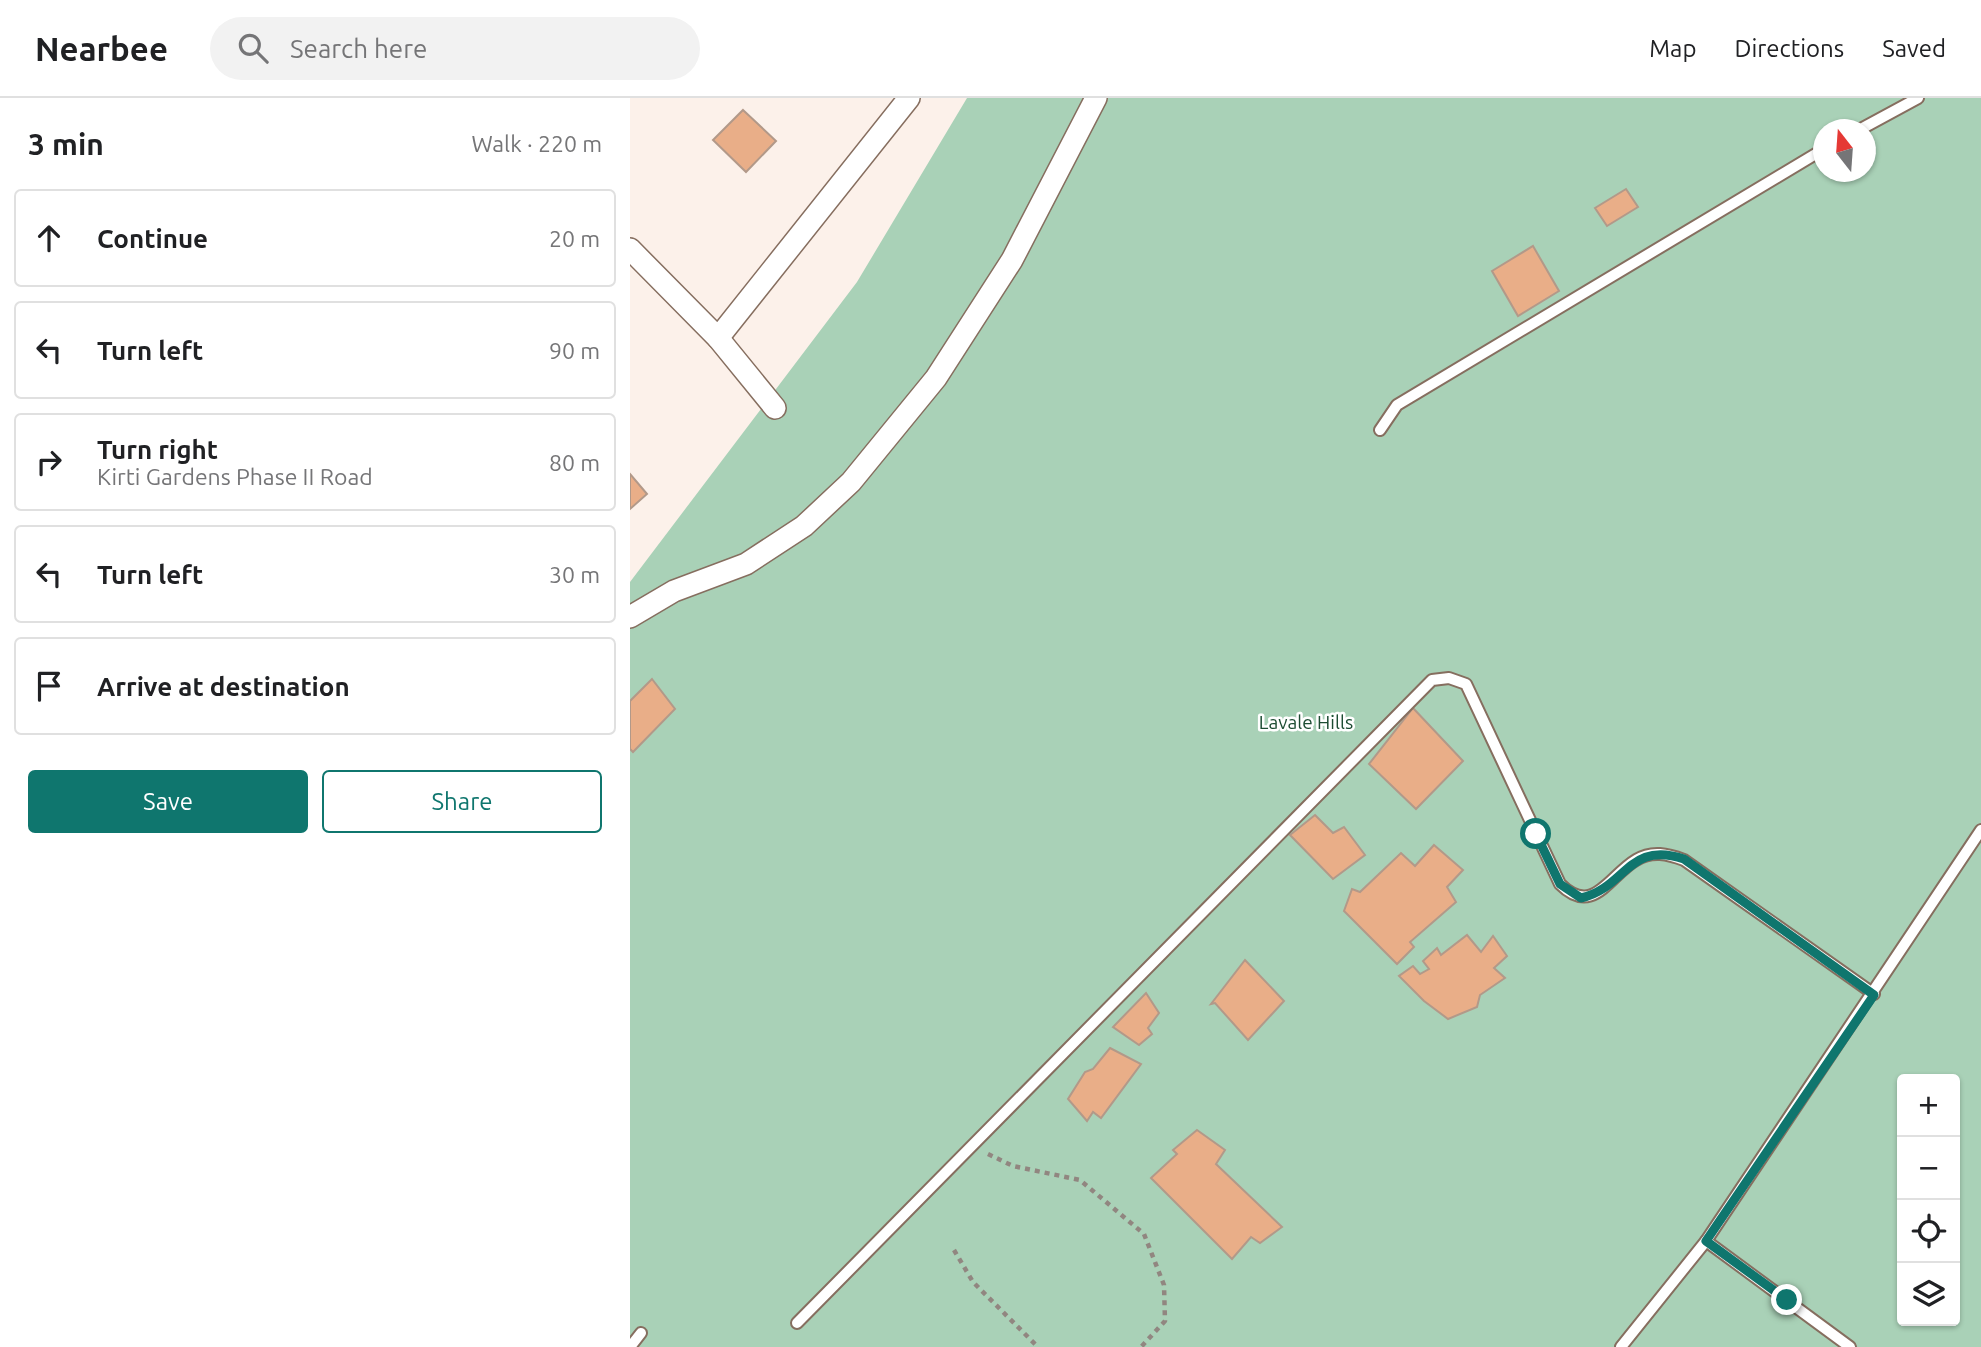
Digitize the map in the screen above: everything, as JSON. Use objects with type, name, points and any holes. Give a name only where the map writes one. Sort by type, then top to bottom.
[{"type":"street","points":[[718,338],[909,98]]},
{"type":"street","points":[[630,617],[674,591],[746,564],[804,526],[851,482],[936,378],[1005,271],[1096,98]]},
{"type":"street","points":[[630,249],[718,338],[775,408]]},
{"type":"lane","points":[[1876,121],[1918,98]]},
{"type":"lane","points":[[1380,430],[1397,405],[1813,156]]},
{"type":"lane","points":[[797,1323],[1432,680],[1449,678],[1466,684],[1560,884],[1568,892],[1581,898],[1590,896],[1601,891],[1637,859],[1654,853],[1684,859],[1874,995]]},
{"type":"lane","points":[[1621,1347],[1706,1241],[1874,995],[1981,830]]},
{"type":"lane","points":[[1706,1241],[1850,1347]]},
{"type":"lane","points":[[630,1347],[641,1333]]},
{"type":"path","points":[[972,1145],[1013,1166],[1080,1180],[1144,1234],[1164,1285],[1165,1321],[1141,1347]]},
{"type":"path","points":[[954,1250],[973,1282],[1038,1347]]},
{"type":"green space","name":"Lavale Hills","points":[[967,98],[1981,98],[1981,1347],[630,1347],[630,582],[857,282]]},
{"type":"building","points":[[743,110],[776,141],[746,172],[713,140]]},
{"type":"building","points":[[1626,189],[1638,207],[1607,226],[1595,208]]},
{"type":"building","points":[[1533,246],[1559,291],[1518,316],[1492,271]]},
{"type":"building","points":[[630,474],[647,494],[630,509]]},
{"type":"building","points":[[652,679],[675,709],[633,752],[630,749],[630,701]]},
{"type":"building","points":[[1413,708],[1463,761],[1416,809],[1369,764]]},
{"type":"building","points":[[1315,815],[1333,833],[1344,827],[1365,855],[1333,879],[1290,835]]},
{"type":"building","points":[[1434,845],[1463,870],[1447,887],[1456,902],[1410,942],[1414,947],[1397,964],[1344,911],[1352,889],[1360,892],[1401,853],[1415,866]]},
{"type":"building","points":[[1467,935],[1481,952],[1493,936],[1507,956],[1494,968],[1505,978],[1480,995],[1477,1007],[1448,1019],[1424,1001],[1399,976],[1413,966],[1420,974],[1429,969],[1423,961],[1437,948],[1441,955]]},
{"type":"building","points":[[1245,960],[1284,1001],[1248,1040],[1215,1003],[1211,1004]]},
{"type":"building","points":[[1146,993],[1159,1013],[1148,1028],[1152,1034],[1139,1045],[1113,1027]]},
{"type":"building","points":[[1110,1048],[1141,1064],[1101,1118],[1093,1112],[1087,1121],[1068,1099],[1085,1072],[1093,1069]]},
{"type":"building","points":[[1197,1130],[1225,1150],[1216,1164],[1282,1227],[1260,1243],[1251,1237],[1232,1259],[1151,1178],[1177,1154],[1173,1150]]},
{"type":"route","points":[[1536,834],[1560,884],[1568,892],[1581,898],[1601,891],[1637,859],[1654,853],[1684,859],[1874,995],[1706,1241],[1787,1300]]}]
